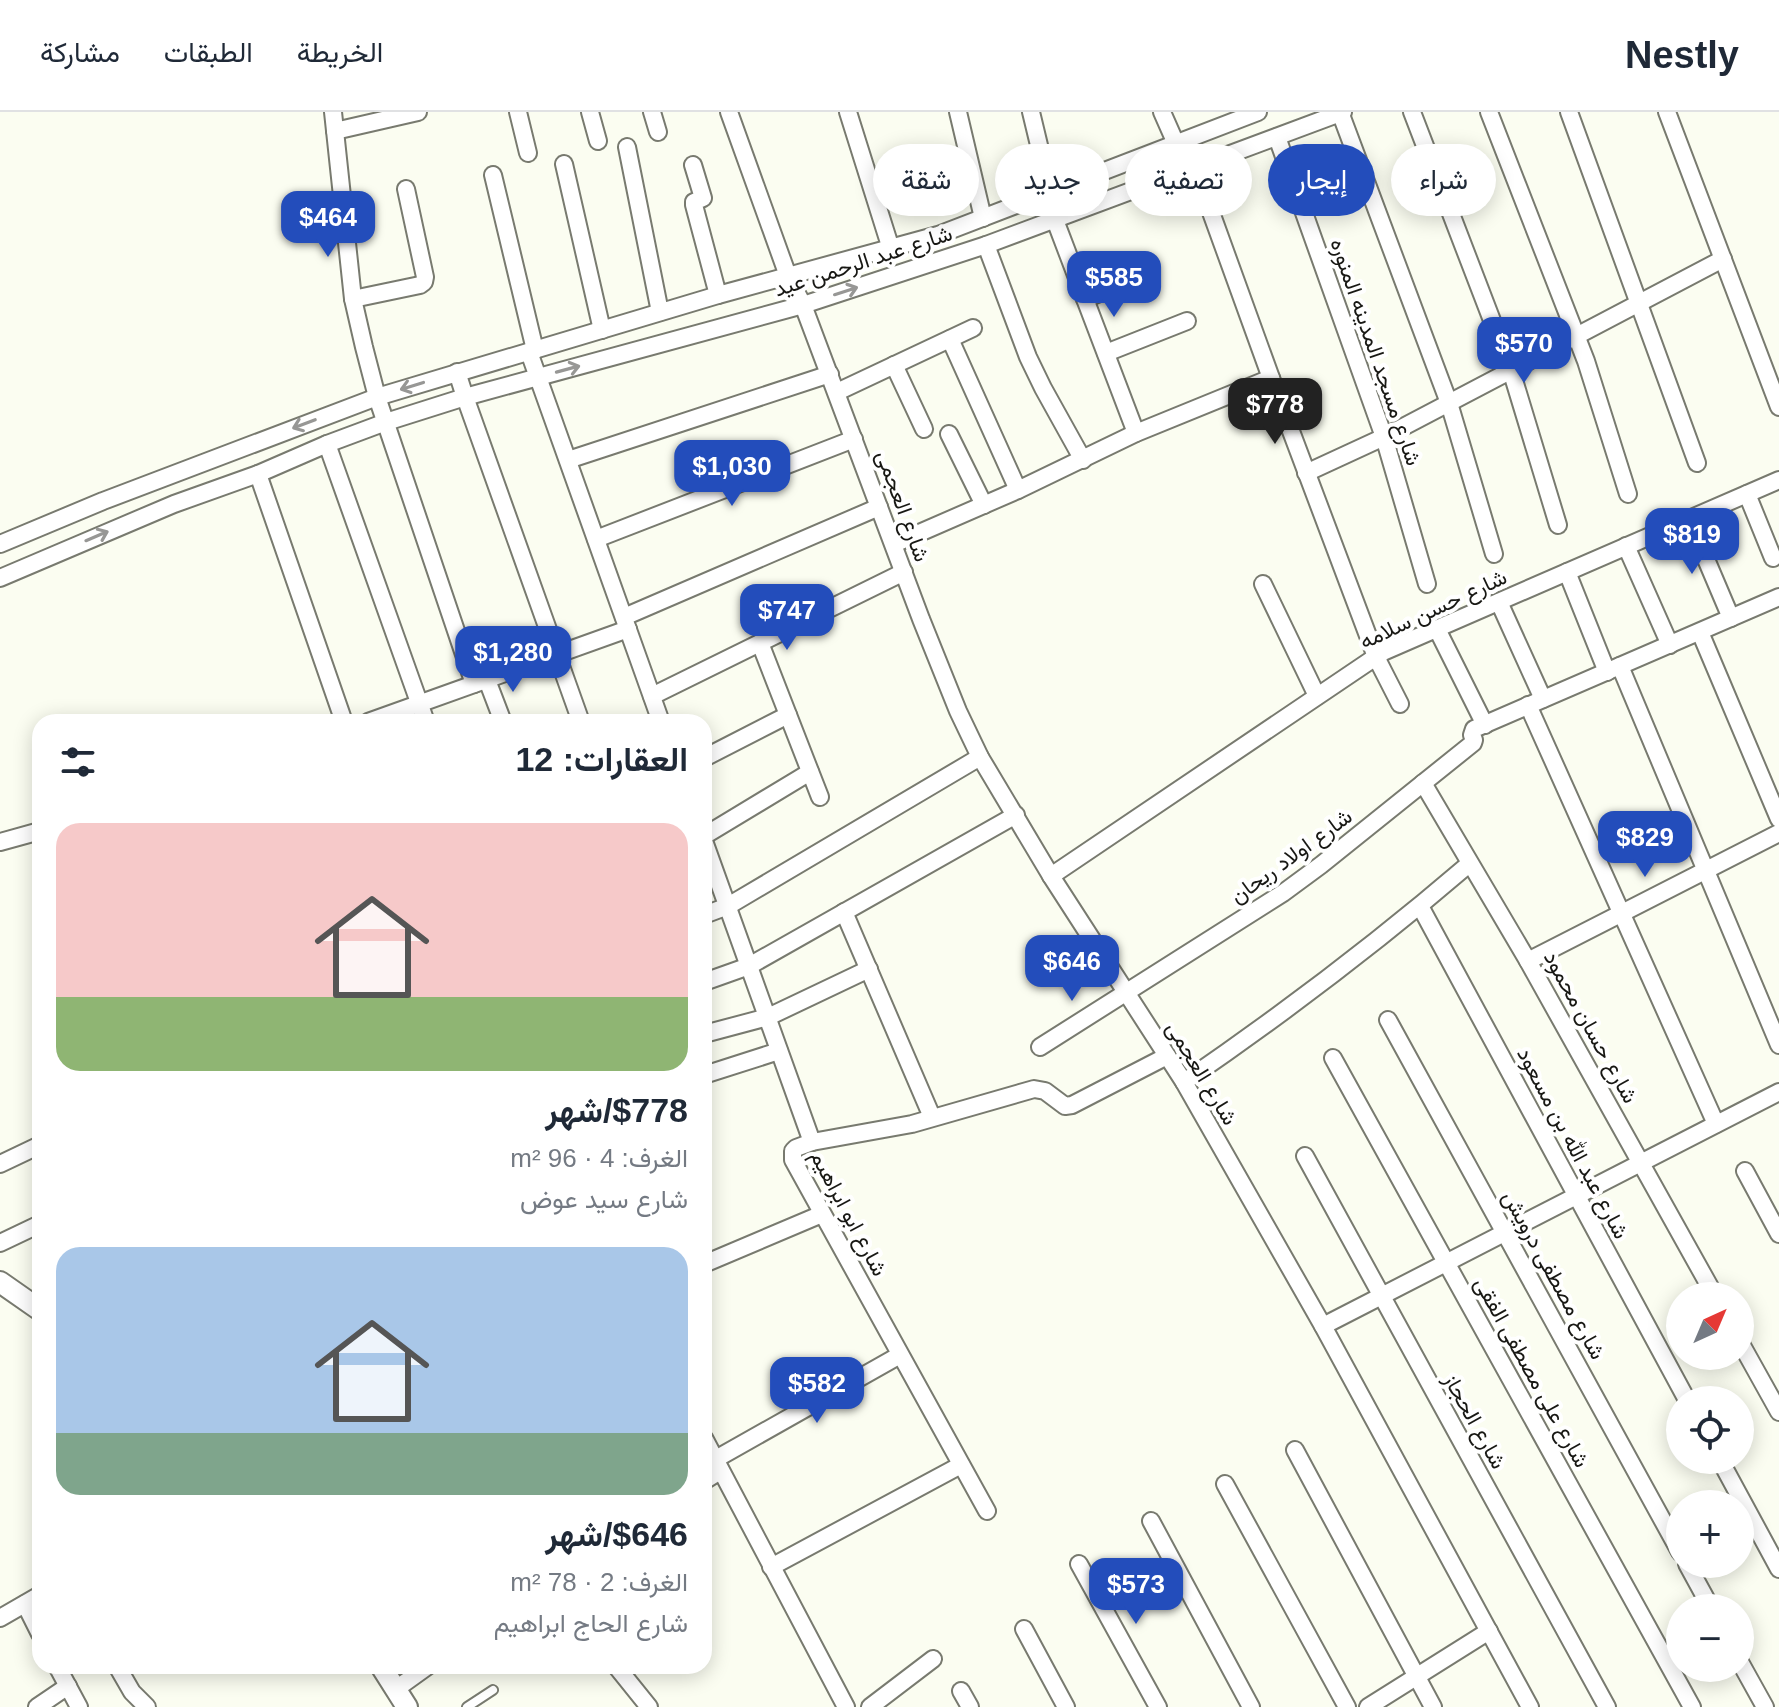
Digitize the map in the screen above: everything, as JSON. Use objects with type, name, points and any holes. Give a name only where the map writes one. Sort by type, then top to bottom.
[{"type":"street","points":[[333,112],[353,299],[377,397],[480,682],[498,714]]},
{"type":"street","points":[[335,131],[418,112]]},
{"type":"street","points":[[518,112],[528,153]]},
{"type":"street","points":[[590,112],[598,141]]},
{"type":"street","points":[[652,112],[658,132]]},
{"type":"street","name":"شارع العجمى","points":[[729,112],[788,276],[803,305],[837,392],[939,665],[980,757],[1051,876],[1184,1082],[1323,1326],[1530,1707]]},
{"type":"street","points":[[848,112],[891,249]]},
{"type":"street","points":[[958,112],[983,218]]},
{"type":"street","points":[[1031,112],[1039,144]]},
{"type":"street","points":[[1162,112],[1176,143]]},
{"type":"street","name":"شارع عبد الرحمن عيد","points":[[1109,169],[1258,112]]},
{"type":"street","points":[[1341,112],[1449,403],[1494,554]]},
{"type":"street","name":"شارع عبد الرحمن عيد","points":[[1252,146],[1341,112]]},
{"type":"street","points":[[1412,112],[1511,370],[1558,525]]},
{"type":"street","points":[[1489,112],[1576,335],[1628,494]]},
{"type":"street","points":[[1569,112],[1697,463]]},
{"type":"street","points":[[1667,112],[1779,407]]},
{"type":"street","name":"شارع مسجد المدينه المنوره","points":[[1277,137],[1384,437],[1427,584]]},
{"type":"street","points":[[627,147],[660,312]]},
{"type":"street","points":[[564,164],[602,330]]},
{"type":"street","points":[[693,165],[703,198],[694,205],[718,295]]},
{"type":"street","points":[[493,175],[538,377],[658,714]]},
{"type":"street","points":[[353,299],[424,282],[406,189]]},
{"type":"street","name":"شارع عبد الرحمن عيد","points":[[0,578],[174,504],[386,422],[465,397],[803,305],[986,245],[1125,194]]},
{"type":"street","name":"شارع عبد الرحمن عيد","points":[[0,544],[377,397],[718,295],[891,249],[995,213]]},
{"type":"street","points":[[1209,216],[1376,657],[1400,704]]},
{"type":"street","points":[[1055,220],[1136,433]]},
{"type":"street","points":[[986,245],[1028,357],[1083,460]]},
{"type":"street","points":[[1306,473],[1384,437],[1723,259]]},
{"type":"street","points":[[1085,299],[1114,287]]},
{"type":"street","points":[[1106,353],[1187,321]]},
{"type":"street","points":[[837,392],[973,328]]},
{"type":"street","points":[[950,339],[1018,490]]},
{"type":"street","points":[[894,365],[924,429]]},
{"type":"street","points":[[457,372],[578,714]]},
{"type":"street","points":[[568,460],[830,374]]},
{"type":"street","points":[[894,544],[1018,490],[1136,433],[1271,378]]},
{"type":"street","points":[[949,434],[984,505]]},
{"type":"street","points":[[596,539],[854,439]]},
{"type":"street","points":[[327,444],[423,714]]},
{"type":"street","points":[[258,474],[341,714]]},
{"type":"street","name":"شارع حسن سلامه","points":[[1051,876],[1376,657],[1779,480]]},
{"type":"street","points":[[1747,494],[1773,558]]},
{"type":"street","points":[[391,714],[557,654],[879,507]]},
{"type":"street","points":[[1689,519],[1731,618]]},
{"type":"street","points":[[46,524],[57,553]]},
{"type":"street","points":[[1626,546],[1670,645]]},
{"type":"street","points":[[652,696],[904,572]]},
{"type":"street","points":[[1567,572],[1706,871],[1779,1045]]},
{"type":"street","points":[[1263,584],[1317,696]]},
{"type":"street","points":[[1437,629],[1485,725],[1779,597]]},
{"type":"street","points":[[1499,602],[1535,702],[1621,913],[1716,1124]]},
{"type":"street","points":[[1700,632],[1779,819]]},
{"type":"street","points":[[760,643],[820,797]]},
{"type":"street","points":[[712,754],[788,715]]},
{"type":"street","name":"شارع اولاد ريحان","points":[[1040,1047],[1283,893],[1473,743],[1472,731],[1485,725]]},
{"type":"street","points":[[712,912],[728,906],[980,757]]},
{"type":"street","points":[[712,833],[810,772]]},
{"type":"street","name":"شارع حسان محمود","points":[[1423,783],[1528,961],[1707,1282]]},
{"type":"street","points":[[712,979],[749,966],[1016,815]]},
{"type":"street","points":[[0,842],[32,833]]},
{"type":"street","points":[[1528,961],[1779,833]]},
{"type":"street","name":"شارع ابو ابراهيم","points":[[712,861],[812,1142],[796,1148],[792,1156],[987,1511]]},
{"type":"street","points":[[1184,1082],[1320,985],[1469,864]]},
{"type":"street","name":"شارع عبد الله بن مسعود","points":[[1420,906],[1679,1386]]},
{"type":"street","points":[[844,912],[932,1117]]},
{"type":"street","points":[[712,1032],[768,1017],[869,969]]},
{"type":"street","name":"شارع مصطفى درويش","points":[[1388,1020],[1666,1526]]},
{"type":"street","points":[[712,1072],[779,1051]]},
{"type":"street","points":[[812,1142],[912,1124],[1034,1089],[1045,1091],[1065,1106],[1072,1105],[1167,1056]]},
{"type":"street","name":"شارع على مصطفى الفقى","points":[[1333,1058],[1692,1707]]},
{"type":"street","points":[[1323,1326],[1779,1092]]},
{"type":"street","points":[[0,1164],[32,1149]]},
{"type":"street","name":"شارع الحجاز","points":[[1305,1156],[1607,1707]]},
{"type":"street","points":[[1745,1171],[1772,1202],[1779,1234]]},
{"type":"street","points":[[712,1261],[822,1214]]},
{"type":"street","points":[[0,1243],[32,1228]]},
{"type":"street","points":[[0,1282],[32,1304]]},
{"type":"street","points":[[712,1471],[717,1465],[900,1355]]},
{"type":"street","points":[[1754,1367],[1779,1412]]},
{"type":"street","points":[[1295,1450],[1433,1707]]},
{"type":"street","points":[[712,1455],[846,1707]]},
{"type":"street","points":[[771,1567],[961,1465]]},
{"type":"street","points":[[1728,1474],[1779,1569]]},
{"type":"street","points":[[1225,1484],[1347,1707]]},
{"type":"street","points":[[1151,1521],[1251,1707]]},
{"type":"street","points":[[1079,1564],[1158,1707]]},
{"type":"street","points":[[0,1618],[32,1600]]},
{"type":"street","points":[[25,1604],[32,1618]]},
{"type":"street","points":[[1024,1629],[1066,1707]]},
{"type":"street","points":[[1368,1707],[1489,1631]]},
{"type":"street","points":[[876,1705],[933,1659]]},
{"type":"street","points":[[61,1674],[79,1707]]},
{"type":"street","points":[[122,1674],[132,1692],[147,1707]]},
{"type":"street","points":[[386,1674],[407,1707]]},
{"type":"street","points":[[396,1689],[417,1674]]},
{"type":"street","points":[[622,1674],[649,1707]]},
{"type":"street","points":[[1751,1682],[1765,1707]]},
{"type":"street","points":[[37,1707],[68,1686]]},
{"type":"street","points":[[961,1691],[970,1707]]},
{"type":"lane","points":[[467,1707],[493,1690]]}]
